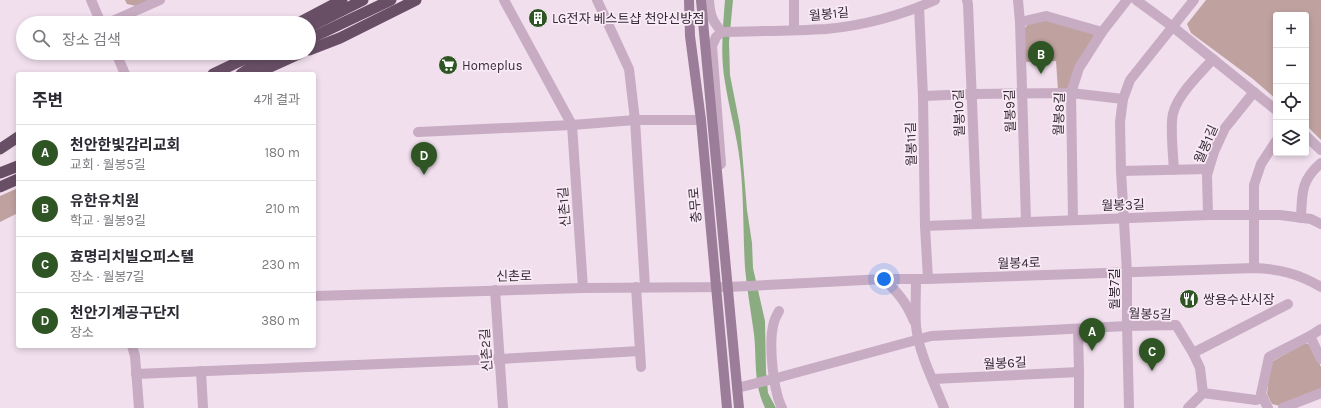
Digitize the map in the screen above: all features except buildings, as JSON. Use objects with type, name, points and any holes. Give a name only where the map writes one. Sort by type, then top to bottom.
[{"type":"highway","points":[[311,16],[342,0]]},
{"type":"highway","points":[[316,24],[363,0]]},
{"type":"highway","points":[[316,36],[391,0]]},
{"type":"highway","points":[[316,47],[340,38],[416,0]]},
{"type":"highway","points":[[217,72],[239,60]]},
{"type":"highway","points":[[244,72],[265,60]]},
{"type":"highway","points":[[259,72],[286,60]]},
{"type":"highway","points":[[0,149],[16,138]]},
{"type":"highway","points":[[0,173],[16,167]]},
{"type":"highway","points":[[0,187],[16,180]]},
{"type":"main road","name":"충무로","points":[[689,0],[690,36],[701,120],[727,408]]},
{"type":"main road","name":"충무로","points":[[701,0],[739,408]]},
{"type":"street","points":[[91,0],[98,16]]},
{"type":"street","points":[[123,16],[160,0]]},
{"type":"street","name":"신촌1길","points":[[504,0],[572,125],[583,288]]},
{"type":"street","points":[[597,0],[629,69],[635,120],[641,367]]},
{"type":"street","points":[[709,0],[710,14],[715,24],[722,32],[716,37],[712,46],[720,147],[722,188],[720,206]]},
{"type":"street","points":[[794,0],[794,30]]},
{"type":"street","name":"월봉1길","points":[[722,32],[827,29],[868,22],[919,8],[935,0]]},
{"type":"street","name":"월봉10길","points":[[967,0],[977,224]]},
{"type":"street","name":"월봉9길","points":[[1018,0],[1023,94],[1026,222]]},
{"type":"street","name":"월봉8길","points":[[1073,220],[1071,93],[1079,68],[1102,32],[1127,0]]},
{"type":"street","points":[[1136,0],[1173,27],[1273,108]]},
{"type":"street","name":"월봉7길","points":[[1129,408],[1127,272],[1121,171],[1120,122],[1123,99],[1130,80],[1194,0]]},
{"type":"street","name":"월봉11길","points":[[919,8],[923,96],[925,226],[928,279]]},
{"type":"street","points":[[1020,22],[1046,16],[1102,32]]},
{"type":"street","points":[[119,60],[125,72]]},
{"type":"street","name":"월봉1길","points":[[1174,170],[1172,119],[1178,102],[1188,88],[1214,60]]},
{"type":"street","name":"월봉1길","points":[[1208,215],[1207,174],[1214,152],[1226,128],[1254,92]]},
{"type":"street","points":[[923,96],[1071,93],[1123,99]]},
{"type":"street","points":[[418,132],[572,125],[635,120],[701,120]]},
{"type":"street","points":[[1309,139],[1321,150]]},
{"type":"street","points":[[1254,268],[1254,184],[1261,164],[1273,146]]},
{"type":"street","points":[[1300,218],[1305,183],[1313,170],[1321,163]]},
{"type":"street","points":[[1121,171],[1208,169]]},
{"type":"street","name":"월봉3길","points":[[925,226],[1208,215],[1280,215],[1311,219],[1321,224]]},
{"type":"street","name":"월봉4로","points":[[715,286],[728,287],[884,280],[1254,268],[1284,271],[1305,278],[1321,287]]},
{"type":"street","points":[[916,279],[916,326],[918,340],[944,408]]},
{"type":"street","points":[[884,280],[900,294],[908,306],[916,326]]},
{"type":"street","name":"신촌로","points":[[316,296],[495,290],[715,286]]},
{"type":"street","name":"신촌2길","points":[[495,290],[503,408]]},
{"type":"street","points":[[1193,353],[1288,304]]},
{"type":"street","points":[[779,311],[774,323],[772,336],[771,379],[782,408]]},
{"type":"street","name":"월봉5길","points":[[737,388],[931,336],[1176,325],[1200,368],[1203,393]]},
{"type":"street","points":[[1268,408],[1261,394],[1269,357],[1310,336],[1321,328]]},
{"type":"street","points":[[1078,329],[1079,408]]},
{"type":"street","points":[[1310,336],[1321,358]]},
{"type":"street","points":[[135,351],[139,408]]},
{"type":"street","points":[[136,374],[500,359],[640,351]]},
{"type":"street","points":[[201,371],[203,408]]},
{"type":"street","name":"월봉6길","points":[[933,379],[1079,372]]},
{"type":"street","points":[[1193,406],[1203,393],[1256,400],[1263,398]]},
{"type":"street","points":[[1283,408],[1321,393]]},
{"type":"shaded area","points":[[125,0],[150,0],[136,6],[127,4]]},
{"type":"shaded area","points":[[725,0],[733,0],[729,42],[730,75],[740,126],[747,210],[752,243],[753,268],[765,321],[768,393],[776,408],[765,408],[757,380],[754,334],[745,268],[740,162],[723,72],[722,41]]},
{"type":"shaded area","points":[[1206,0],[1321,0],[1321,140],[1309,128],[1309,12],[1273,12],[1273,96],[1253,79],[1191,33],[1187,24]]},
{"type":"shaded area","points":[[1046,18],[1095,33],[1070,91],[1058,90],[1056,61],[1024,62],[1023,30],[1030,22]]},
{"type":"shaded area","points":[[16,189],[16,214],[0,222],[0,196]]},
{"type":"shaded area","points":[[1305,343],[1311,345],[1321,367],[1321,389],[1280,406],[1272,404],[1267,394],[1269,375],[1273,361]]},
{"type":"place","name":"LG전자 베스트샵 천안신방점","points":[[538,18]]},
{"type":"place","name":"Homeplus","points":[[448,65]]},
{"type":"place","name":"유한유치원","points":[[1041,74]]},
{"type":"place","name":"천안기계공구단지","points":[[424,175]]},
{"type":"place","name":"쌍용수산시장","points":[[1189,299]]},
{"type":"place","name":"천안한빛감리교회","points":[[1092,351]]},
{"type":"place","name":"효명리치빌오피스텔","points":[[1152,371]]}]
